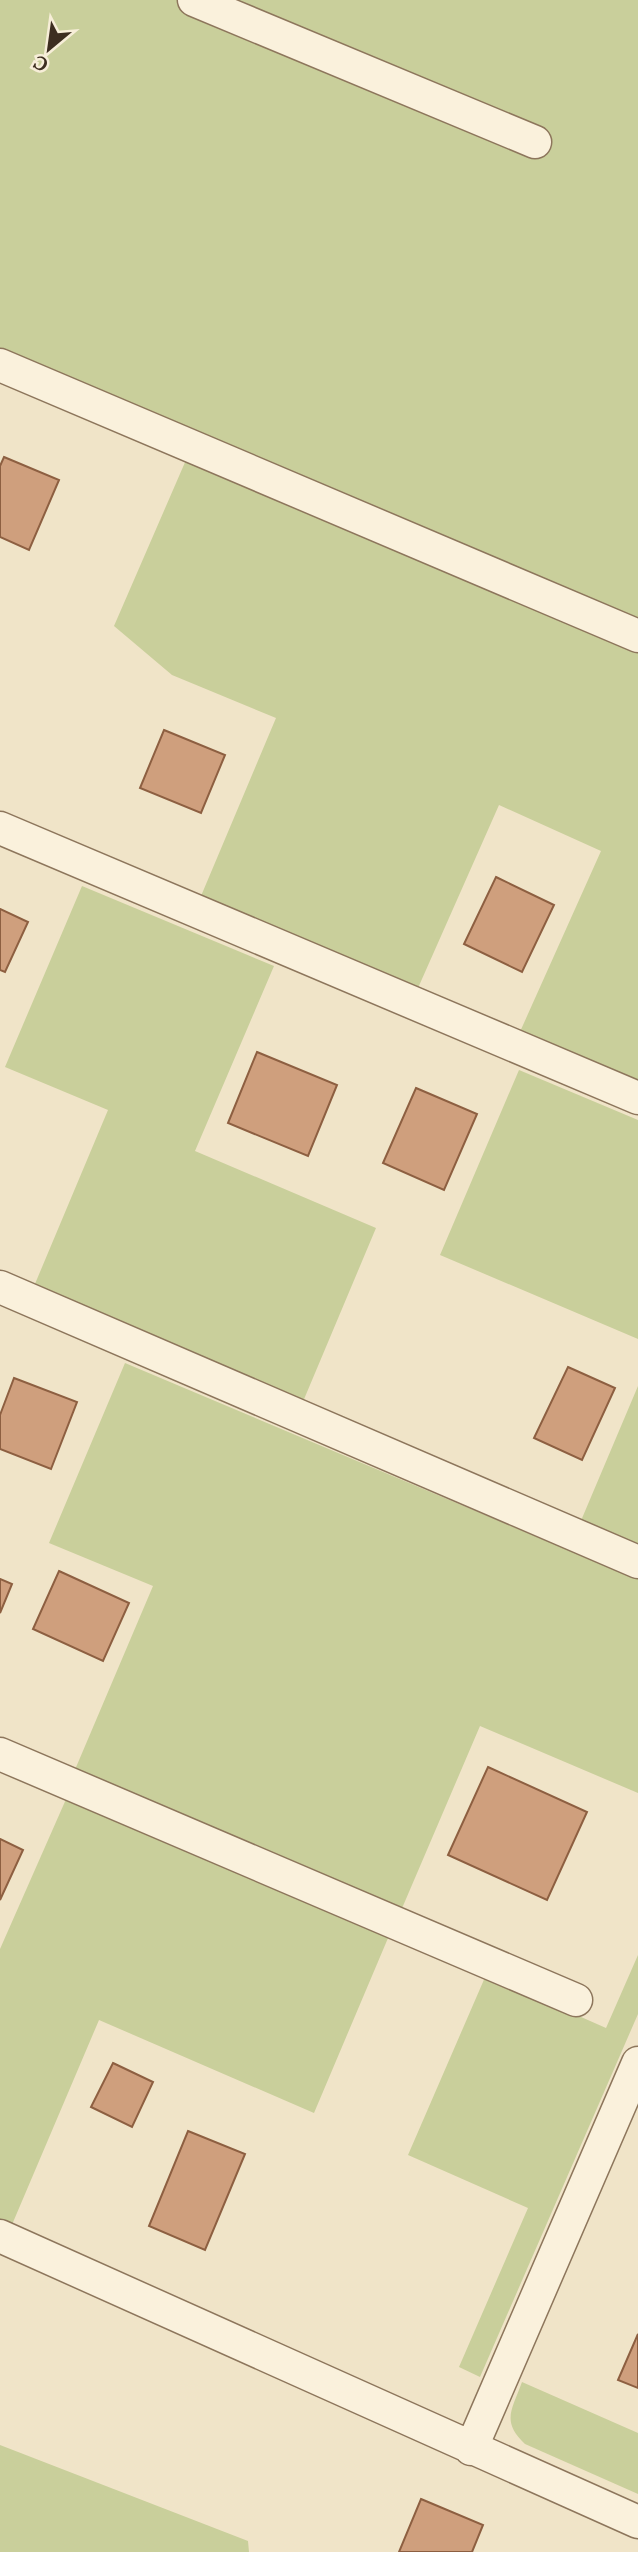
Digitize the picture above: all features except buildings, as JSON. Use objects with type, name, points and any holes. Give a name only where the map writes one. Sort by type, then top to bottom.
[{"type":"street","points":[[194,0],[535,142]]},
{"type":"street","points":[[0,365],[638,636]]},
{"type":"street","points":[[0,828],[638,1097]]},
{"type":"street","points":[[0,1287],[638,1562]]},
{"type":"street","points":[[0,1754],[576,2000]]},
{"type":"street","points":[[471,2449],[638,2063]]},
{"type":"street","points":[[0,2236],[638,2522]]},
{"type":"green space","points":[[0,0],[638,0],[638,628],[0,355]]},
{"type":"green space","points":[[186,460],[638,650],[638,1082],[519,1034],[601,851],[499,805],[418,988],[201,896],[276,718],[172,675],[114,626]]},
{"type":"green space","points":[[82,886],[274,966],[195,1151],[376,1228],[302,1404],[32,1291],[108,1110],[5,1067]]},
{"type":"green space","points":[[519,1070],[638,1120],[638,1339],[440,1255]]},
{"type":"green space","points":[[125,1363],[613,1569],[626,1544],[580,1523],[638,1386],[638,1793],[480,1726],[400,1913],[74,1772],[153,1586],[49,1543]]},
{"type":"green space","points":[[67,1797],[391,1931],[314,2113],[99,2020],[11,2227],[0,2222],[0,1949]]},
{"type":"green space","points":[[638,1955],[638,2014],[480,2377],[459,2367],[528,2208],[408,2155],[486,1975],[606,2028]]},
{"type":"green space","points":[[522,2382],[638,2433],[638,2494],[525,2444],[511,2422],[512,2408]]},
{"type":"green space","points":[[0,2445],[248,2541],[249,2552],[0,2552]]}]
